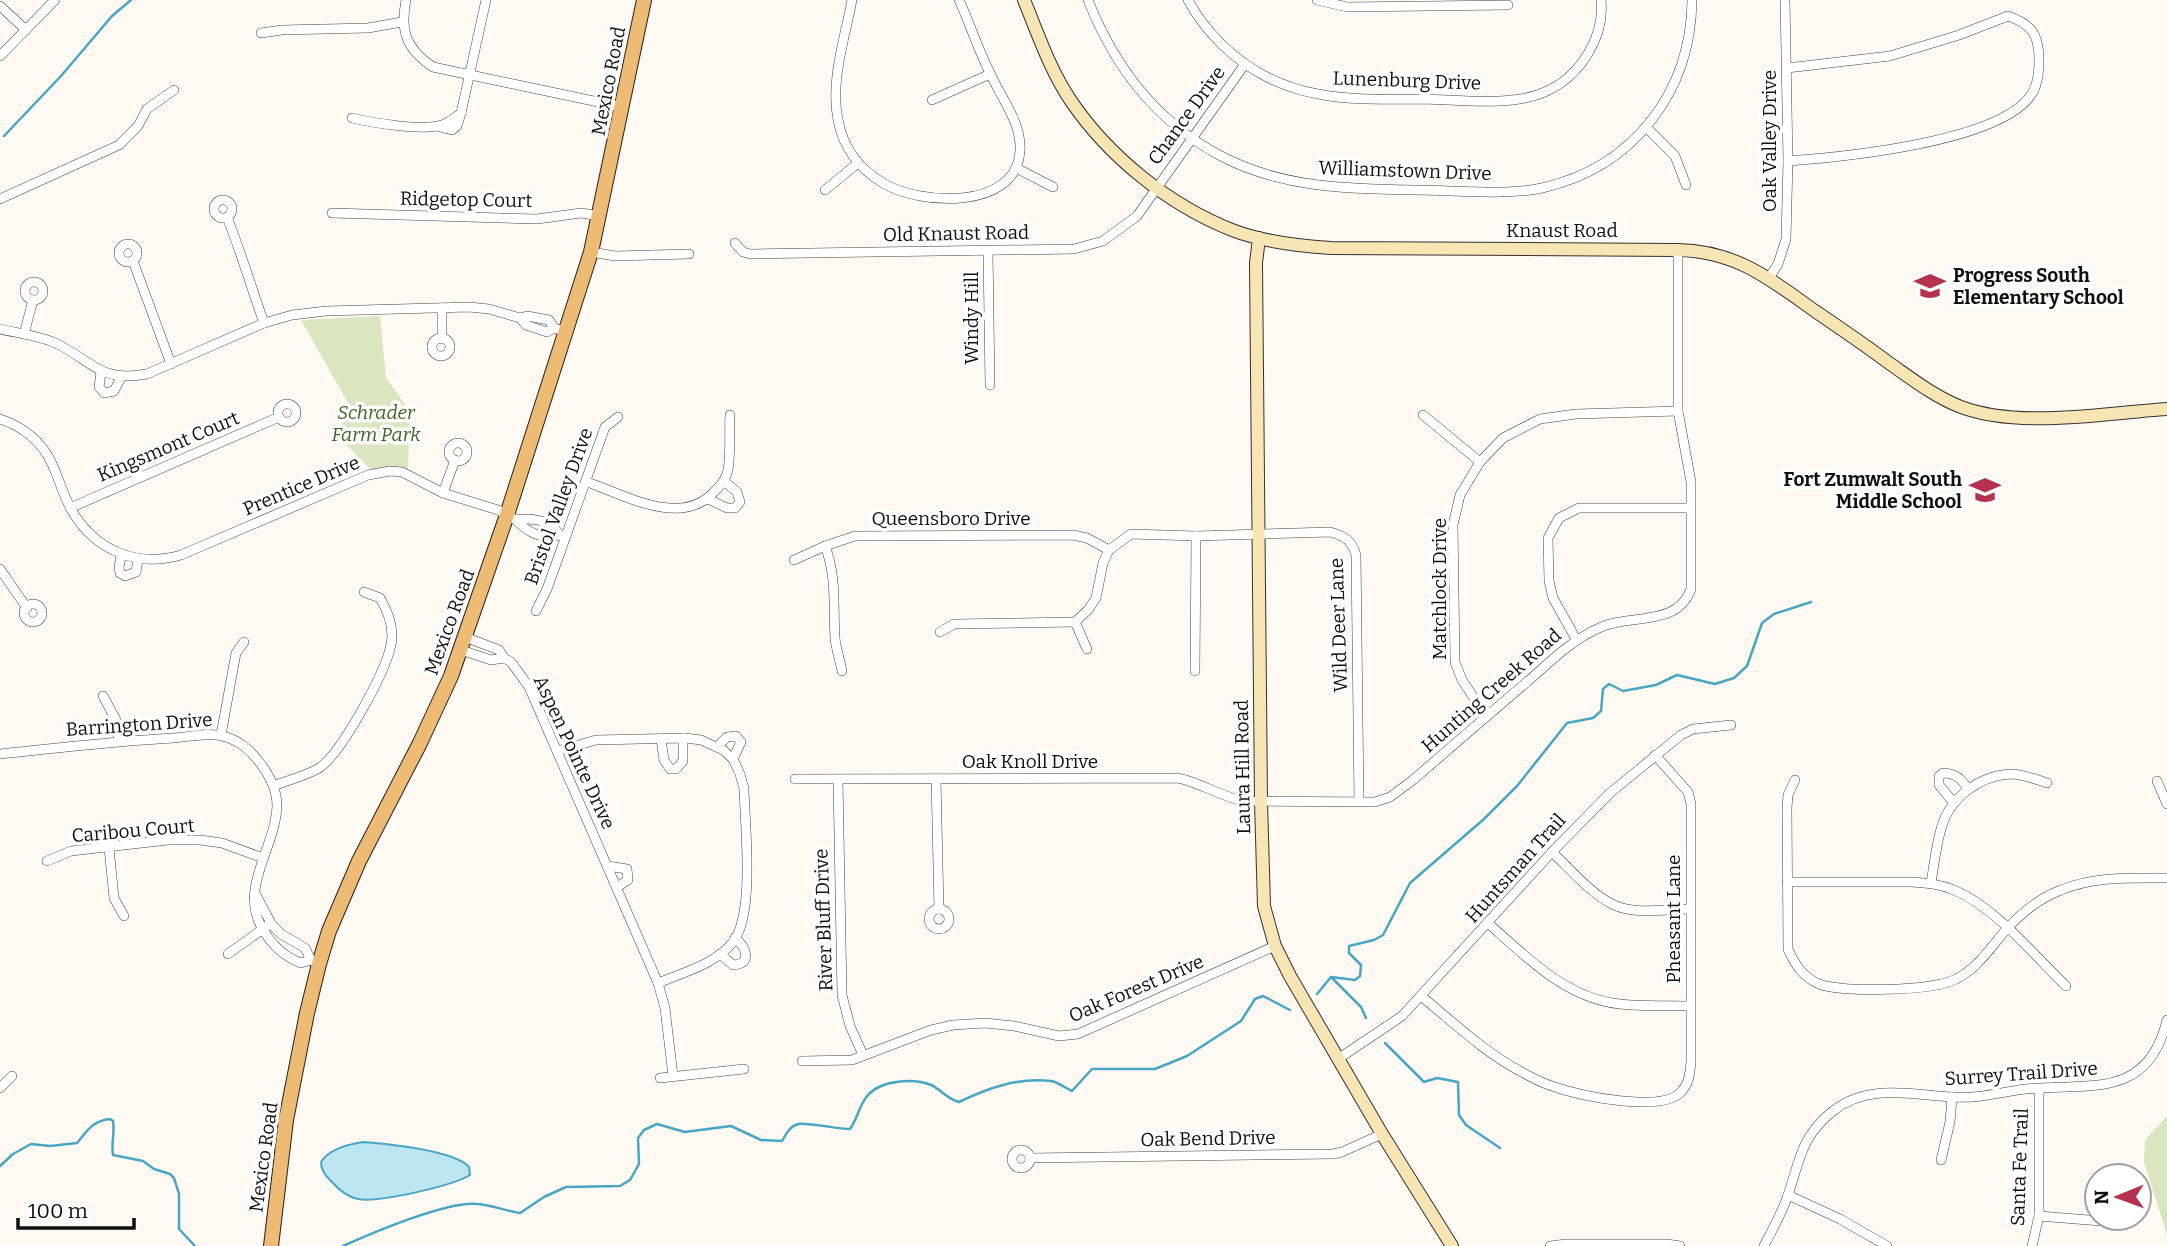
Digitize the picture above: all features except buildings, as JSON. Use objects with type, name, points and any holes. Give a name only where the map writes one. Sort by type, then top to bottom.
[{"type":"main road","name":"Mexico Road","points":[[271,1246],[286,1120],[315,962],[359,861],[420,743],[463,644],[511,518],[561,330],[591,252],[645,0]]},
{"type":"main road","name":"Knaust Road","points":[[1024,0],[1052,67],[1070,101],[1114,152],[1156,187],[1203,217],[1232,230],[1259,238],[1331,248],[1678,250],[1725,256],[1769,278],[1928,390],[1974,412],[2023,419],[2167,409]]},
{"type":"main road","name":"Laura Hill Road","points":[[1259,238],[1256,263],[1263,899],[1275,946],[1382,1134],[1452,1246]]},
{"type":"street","points":[[0,57],[55,0]]},
{"type":"street","points":[[406,0],[402,22],[407,38],[413,50],[433,67],[622,107]]},
{"type":"street","points":[[352,118],[375,123],[438,126],[461,113],[486,0]]},
{"type":"street","points":[[852,0],[835,97],[843,140],[858,163],[884,184],[910,195],[925,197],[983,195],[995,190],[1006,182],[1016,168],[1020,155],[1016,124],[990,74],[959,0]]},
{"type":"street","name":"Williamstown Drive","points":[[1088,0],[1108,44],[1129,77],[1157,110],[1192,138],[1247,168],[1277,178],[1315,186],[1355,190],[1521,190],[1541,188],[1581,175],[1609,159],[1646,127],[1671,92],[1685,61],[1692,0]]},
{"type":"street","name":"Lunenburg Drive","points":[[1188,0],[1206,27],[1245,64],[1291,87],[1347,98],[1527,99],[1565,80],[1580,66],[1599,27],[1601,0]]},
{"type":"street","points":[[1317,0],[1347,7],[1508,5]]},
{"type":"street","name":"Oak Valley Drive","points":[[1769,278],[1778,264],[1786,239],[1788,161],[1785,0]]},
{"type":"street","points":[[0,6],[26,30]]},
{"type":"street","points":[[1787,68],[1841,64],[1891,56],[1959,35],[2008,16],[2026,23],[2037,39],[2039,58],[2037,80],[2032,95],[2017,111],[1997,121],[1921,144],[1849,157],[1788,161]]},
{"type":"street","points":[[261,33],[282,30],[368,29],[402,22]]},
{"type":"street","name":"Chance Drive","points":[[1156,187],[1245,64]]},
{"type":"street","points":[[932,100],[990,74]]},
{"type":"street","points":[[0,199],[119,145],[138,127],[148,109],[174,90]]},
{"type":"street","points":[[1646,127],[1675,156],[1686,185]]},
{"type":"street","points":[[825,190],[858,163]]},
{"type":"street","points":[[1016,168],[1053,187]]},
{"type":"street","name":"Old Knaust Road","points":[[735,243],[743,252],[750,254],[1073,249],[1103,242],[1137,216],[1156,187]]},
{"type":"street","name":"Ridgetop Court","points":[[332,213],[537,219],[581,213],[600,216]]},
{"type":"street","points":[[227,217],[244,258],[249,283],[264,323]]},
{"type":"street","name":"Hunting Creek Road","points":[[1261,802],[1375,802],[1390,797],[1576,639],[1613,623],[1659,617],[1675,612],[1682,606],[1691,589],[1691,482],[1678,411],[1678,250]]},
{"type":"street","name":"Windy Hill","points":[[988,251],[990,385]]},
{"type":"street","points":[[591,252],[615,256],[689,254]]},
{"type":"street","points":[[133,261],[171,364]]},
{"type":"street","points":[[24,334],[33,300]]},
{"type":"street","points":[[442,308],[442,339]]},
{"type":"street","points":[[0,329],[50,341],[101,372],[122,376],[147,374],[264,323],[307,312],[489,309],[520,318],[527,316],[549,320],[561,330]]},
{"type":"street","points":[[101,372],[99,387],[104,393],[114,391],[122,376]]},
{"type":"street","name":"Matchlock Drive","points":[[1486,716],[1457,671],[1454,630],[1453,525],[1460,495],[1480,462],[1503,438],[1540,419],[1576,414],[1678,411]]},
{"type":"street","points":[[587,482],[665,509],[688,509],[708,499],[724,482],[729,468],[730,415]]},
{"type":"street","points":[[1423,415],[1480,462]]},
{"type":"street","name":"Kingsmont Court","points":[[70,508],[279,417]]},
{"type":"street","name":"Bristol Valley Drive","points":[[536,611],[547,589],[562,536],[587,482],[605,427],[618,417]]},
{"type":"street","name":"Prentice Drive","points":[[0,419],[35,439],[46,452],[70,508],[82,525],[96,539],[121,556],[166,560],[368,475],[390,471],[402,472],[443,493],[511,518],[527,518],[551,526],[562,536]]},
{"type":"street","points":[[443,493],[455,460]]},
{"type":"street","points":[[708,499],[727,508],[735,508],[738,505],[737,492],[724,482]]},
{"type":"street","points":[[1576,639],[1553,598],[1549,581],[1548,538],[1559,518],[1579,508],[1690,508]]},
{"type":"street","name":"Wild Deer Lane","points":[[1259,534],[1330,532],[1353,544],[1356,555],[1359,801]]},
{"type":"street","points":[[940,632],[954,624],[1075,622],[1096,598],[1103,563],[1109,550],[1131,534],[1259,534]]},
{"type":"street","name":"Queensboro Drive","points":[[794,560],[855,536],[1073,535],[1087,538],[1109,550]]},
{"type":"street","points":[[1195,671],[1196,536]]},
{"type":"street","points":[[825,546],[832,562],[835,639],[842,671]]},
{"type":"street","name":"Prentice Drive","points":[[121,556],[120,573],[125,576],[136,572],[138,559]]},
{"type":"street","points":[[0,569],[27,608]]},
{"type":"street","points":[[315,962],[301,963],[274,946],[262,929],[253,902],[276,816],[274,786],[320,768],[345,739],[391,648],[390,620],[380,598],[364,592]]},
{"type":"street","points":[[1075,622],[1087,649]]},
{"type":"street","points":[[221,735],[236,653],[244,642]]},
{"type":"street","name":"Aspen Pointe Drive","points":[[463,644],[499,650],[529,687],[658,983],[665,1008],[673,1076]]},
{"type":"street","points":[[103,696],[116,720],[119,740]]},
{"type":"street","name":"Huntsman Trail","points":[[1338,1059],[1390,1026],[1421,996],[1552,852],[1610,793],[1681,734],[1693,729],[1731,725]]},
{"type":"street","name":"Barrington Drive","points":[[0,754],[119,740],[221,735],[241,744],[252,753],[274,786]]},
{"type":"street","points":[[717,747],[727,737],[736,736],[741,742],[733,759]]},
{"type":"street","points":[[662,739],[667,765],[670,769],[676,769],[683,761],[683,738]]},
{"type":"street","points":[[557,751],[596,740],[701,740],[717,747],[733,759],[740,774],[744,789],[744,916],[735,938],[720,954],[658,983]]},
{"type":"street","name":"Pheasant Lane","points":[[1421,996],[1491,1054],[1554,1087],[1601,1098],[1644,1101],[1664,1100],[1680,1094],[1689,1081],[1691,1062],[1691,804],[1688,792],[1655,755]]},
{"type":"street","points":[[1954,803],[1939,785],[1939,776],[1943,772],[1952,773],[1963,781],[1968,789]]},
{"type":"street","points":[[1931,883],[1941,828],[1954,803],[1968,789],[1995,777],[2010,774],[2023,775],[2047,783]]},
{"type":"street","name":"Oak Knoll Drive","points":[[795,779],[1178,778],[1205,786],[1228,798],[1261,802]]},
{"type":"street","points":[[936,779],[939,909]]},
{"type":"street","name":"River Bluff Drive","points":[[838,780],[842,995],[850,1026],[863,1055]]},
{"type":"street","points":[[1795,780],[1788,795],[1787,808],[1788,949],[1803,974],[1828,987],[1942,986],[1971,970],[2007,929],[2041,900],[2071,886],[2102,879],[2167,878]]},
{"type":"street","points":[[2157,781],[2167,804]]},
{"type":"street","name":"Caribou Court","points":[[47,861],[71,851],[200,840],[222,843],[263,858]]},
{"type":"street","points":[[109,848],[114,898],[124,916]]},
{"type":"street","points":[[1552,852],[1598,895],[1616,906],[1633,909],[1690,909]]},
{"type":"street","name":"Aspen Pointe Drive","points":[[608,866],[627,869],[628,880],[617,887]]},
{"type":"street","points":[[1787,882],[1931,883],[1953,889],[1970,898],[2007,929],[2066,986]]},
{"type":"street","points":[[255,893],[271,923],[281,934],[305,948],[315,962]]},
{"type":"street","points":[[228,954],[271,923]]},
{"type":"street","points":[[1488,923],[1531,962],[1566,986],[1587,995],[1620,1004],[1690,1006]]},
{"type":"street","points":[[720,954],[733,965],[740,965],[745,961],[745,948],[735,938]]},
{"type":"street","name":"Oak Forest Drive","points":[[802,1061],[842,1061],[953,1025],[985,1023],[1059,1036],[1078,1034],[1275,946]]},
{"type":"street","name":"Surrey Trail Drive","points":[[1764,1246],[1788,1195],[1800,1152],[1821,1122],[1848,1101],[1883,1092],[1973,1098],[2039,1088],[2090,1087],[2120,1082],[2146,1064],[2157,1050],[2167,1020]]},
{"type":"street","points":[[660,1078],[744,1069]]},
{"type":"street","points":[[0,1088],[12,1076]]},
{"type":"street","name":"Santa Fe Trail","points":[[2032,1246],[2039,1216],[2039,1088]]},
{"type":"street","points":[[1941,1160],[1950,1122],[1952,1097]]},
{"type":"street","name":"Oak Bend Drive","points":[[1030,1158],[1333,1154],[1382,1134]]},
{"type":"street","points":[[1788,1195],[1840,1219],[1887,1246]]},
{"type":"street","points":[[2039,1216],[2083,1220]]},
{"type":"street","points":[[1550,1246],[1680,1246]]},
{"type":"green space","name":"Schrader Farm Park","points":[[380,316],[386,378],[410,411],[408,469],[371,470],[339,437],[347,401],[301,320]]},
{"type":"green space","points":[[2167,1116],[2167,1235],[2153,1191],[2153,1162],[2144,1162],[2145,1140]]},
{"type":"water","points":[[364,1142],[450,1156],[469,1167],[470,1175],[415,1193],[368,1200],[354,1198],[329,1179],[321,1162],[335,1150]]},
{"type":"waterway","points":[[4,136],[61,76],[112,16],[131,0]]},
{"type":"waterway","points":[[1317,994],[1331,977],[1355,980],[1360,976],[1361,965],[1349,953],[1349,946],[1383,935],[1410,883],[1484,819],[1517,786],[1567,723],[1593,718],[1601,711],[1603,689],[1609,684],[1623,691],[1656,685],[1677,675],[1715,684],[1734,678],[1747,666],[1762,623],[1774,614],[1811,602]]},
{"type":"waterway","points":[[1331,977],[1361,1007],[1366,1018]]},
{"type":"waterway","points":[[343,1246],[410,1219],[449,1207],[478,1204],[520,1213],[544,1197],[566,1187],[620,1186],[630,1180],[639,1164],[638,1138],[644,1130],[657,1124],[685,1132],[731,1126],[761,1140],[782,1141],[790,1128],[798,1124],[850,1129],[868,1095],[889,1083],[924,1083],[959,1102],[1015,1082],[1054,1082],[1072,1091],[1092,1069],[1155,1069],[1187,1056],[1241,1021],[1255,999],[1263,996],[1290,1010]]},
{"type":"waterway","points":[[1385,1043],[1424,1082],[1437,1078],[1458,1082],[1459,1115],[1466,1125],[1500,1148]]},
{"type":"waterway","points":[[0,1166],[13,1154],[31,1144],[50,1146],[77,1143],[95,1124],[110,1119],[113,1121],[113,1155],[143,1161],[174,1178],[179,1194],[179,1229],[195,1246]]},
{"type":"place","name":"Progress South Elementary School","points":[[1930,286]]},
{"type":"place","name":"Fort Zumwalt South Middle School","points":[[1985,490]]}]
